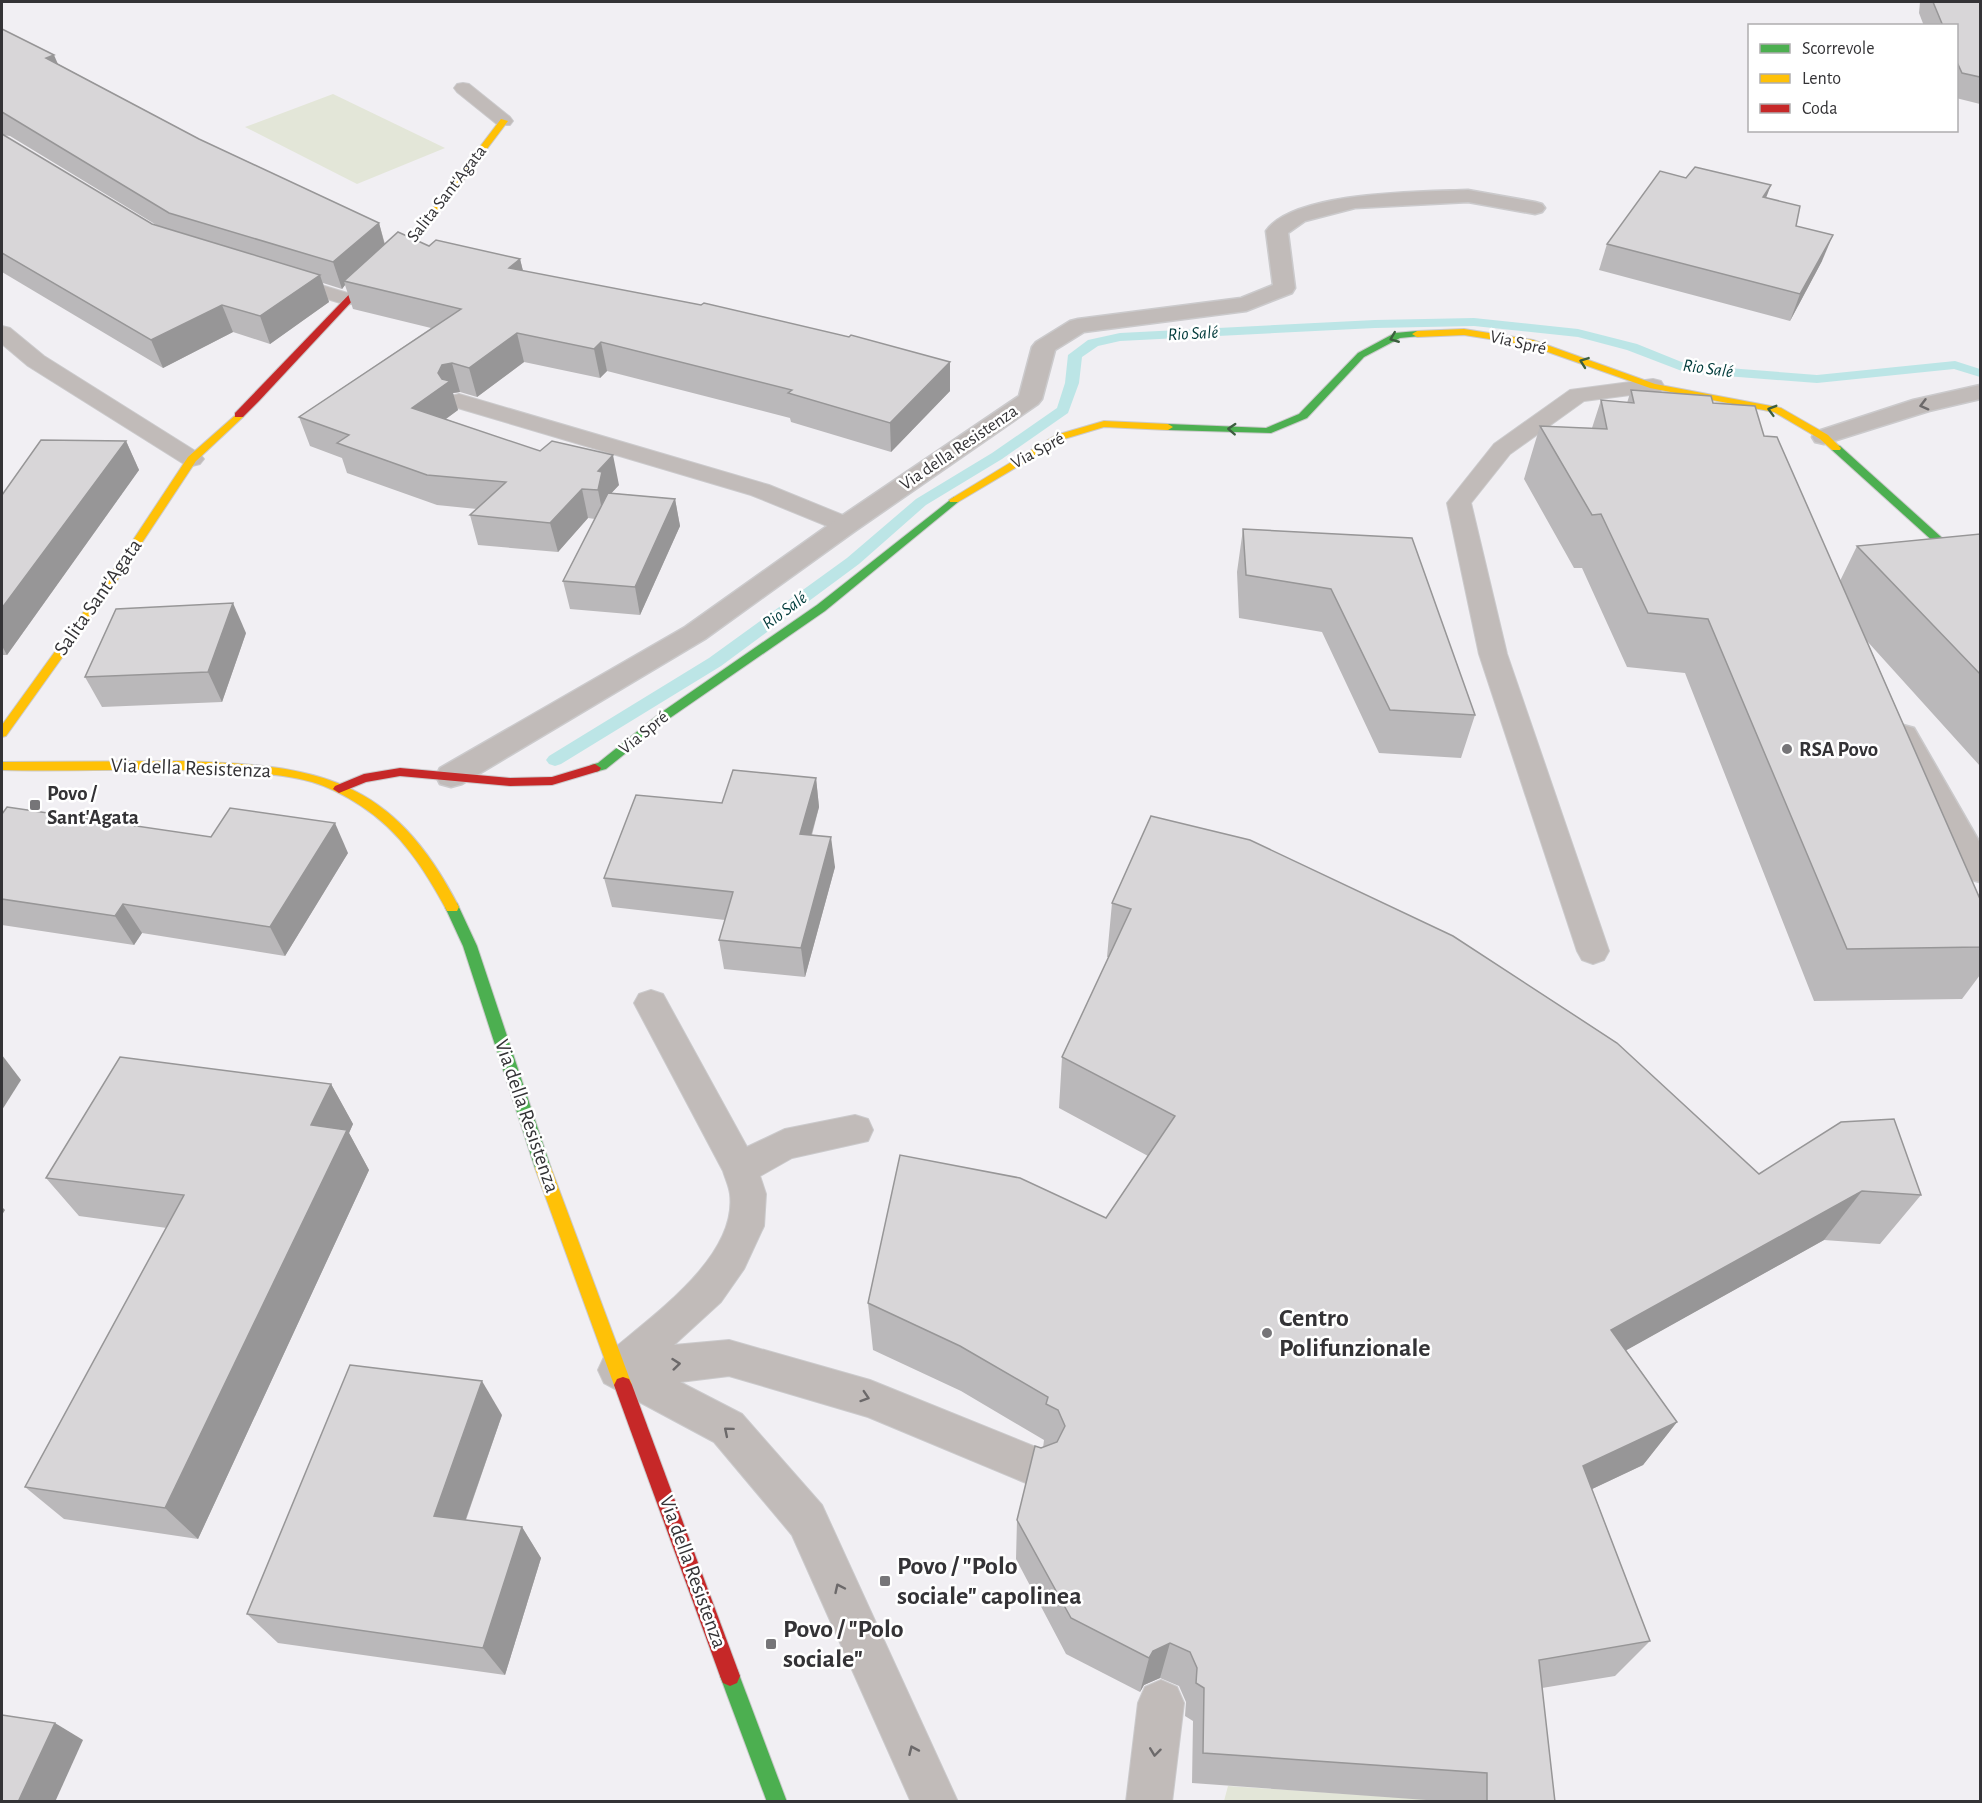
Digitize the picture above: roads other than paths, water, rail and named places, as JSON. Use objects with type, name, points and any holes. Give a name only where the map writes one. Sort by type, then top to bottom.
[{"type":"street","name":"Salita Sant'Agata","points":[[2,733],[112,580],[192,459],[272,383],[347,299],[416,237],[504,121]]},
{"type":"street","name":"Via della Resistenza","points":[[451,776],[695,633],[846,525],[1030,399],[1044,347],[1078,326],[1246,304],[1284,288],[1277,231],[1298,217],[1354,202],[1468,196],[1535,208]]},
{"type":"street","name":"Via Spré","points":[[339,789],[364,778],[400,772],[510,782],[552,781],[579,775],[602,766],[663,717],[821,608],[961,494],[1060,437],[1104,424],[1267,431],[1302,416],[1361,355],[1398,335],[1464,332],[1530,342],[1653,386],[1777,410],[1824,437],[1980,578]]},
{"type":"street","points":[[1824,437],[1922,405],[1980,392]]},
{"type":"street","points":[[1896,723],[1980,870]]},
{"type":"street","name":"Via della Resistenza","points":[[2,766],[195,765],[288,772],[326,782],[375,809],[413,842],[443,887],[470,946],[537,1151],[777,1802]]},
{"type":"lane","name":"Salita Sant'Agata","points":[[463,88],[504,121]]},
{"type":"lane","points":[[270,276],[347,299]]},
{"type":"lane","points":[[2,333],[36,361],[192,459]]},
{"type":"lane","points":[[1593,951],[1493,654],[1459,503],[1502,449],[1578,395],[1653,386]]},
{"type":"lane","points":[[459,401],[760,490],[846,525]]},
{"type":"lane","points":[[618,1370],[708,1290],[731,1257],[745,1226],[748,1194],[740,1169],[651,1003]]},
{"type":"lane","points":[[740,1169],[784,1144],[855,1130]]},
{"type":"lane","points":[[618,1370],[729,1358],[870,1399],[1038,1468]]},
{"type":"lane","points":[[618,1370],[728,1428],[807,1520],[868,1648],[936,1802]]},
{"type":"lane","points":[[1149,1802],[1161,1703]]},
{"type":"waterway","name":"Rio Salé","points":[[555,760],[715,662],[853,561],[921,502],[997,456],[1063,410],[1072,383],[1075,355],[1093,343],[1120,337],[1375,324],[1474,322],[1578,333],[1632,347],[1687,369],[1817,379],[1955,365],[1980,373]]},
{"type":"place","name":"RSA Povo","points":[[1787,749]]},
{"type":"place","name":"Povo / Sant'Agata","points":[[35,805]]},
{"type":"place","name":"Centro Polifunzionale","points":[[1267,1333]]},
{"type":"place","name":"Povo / \"Polo sociale\" capolinea","points":[[885,1581]]},
{"type":"place","name":"Povo / \"Polo sociale\"","points":[[771,1644]]}]
